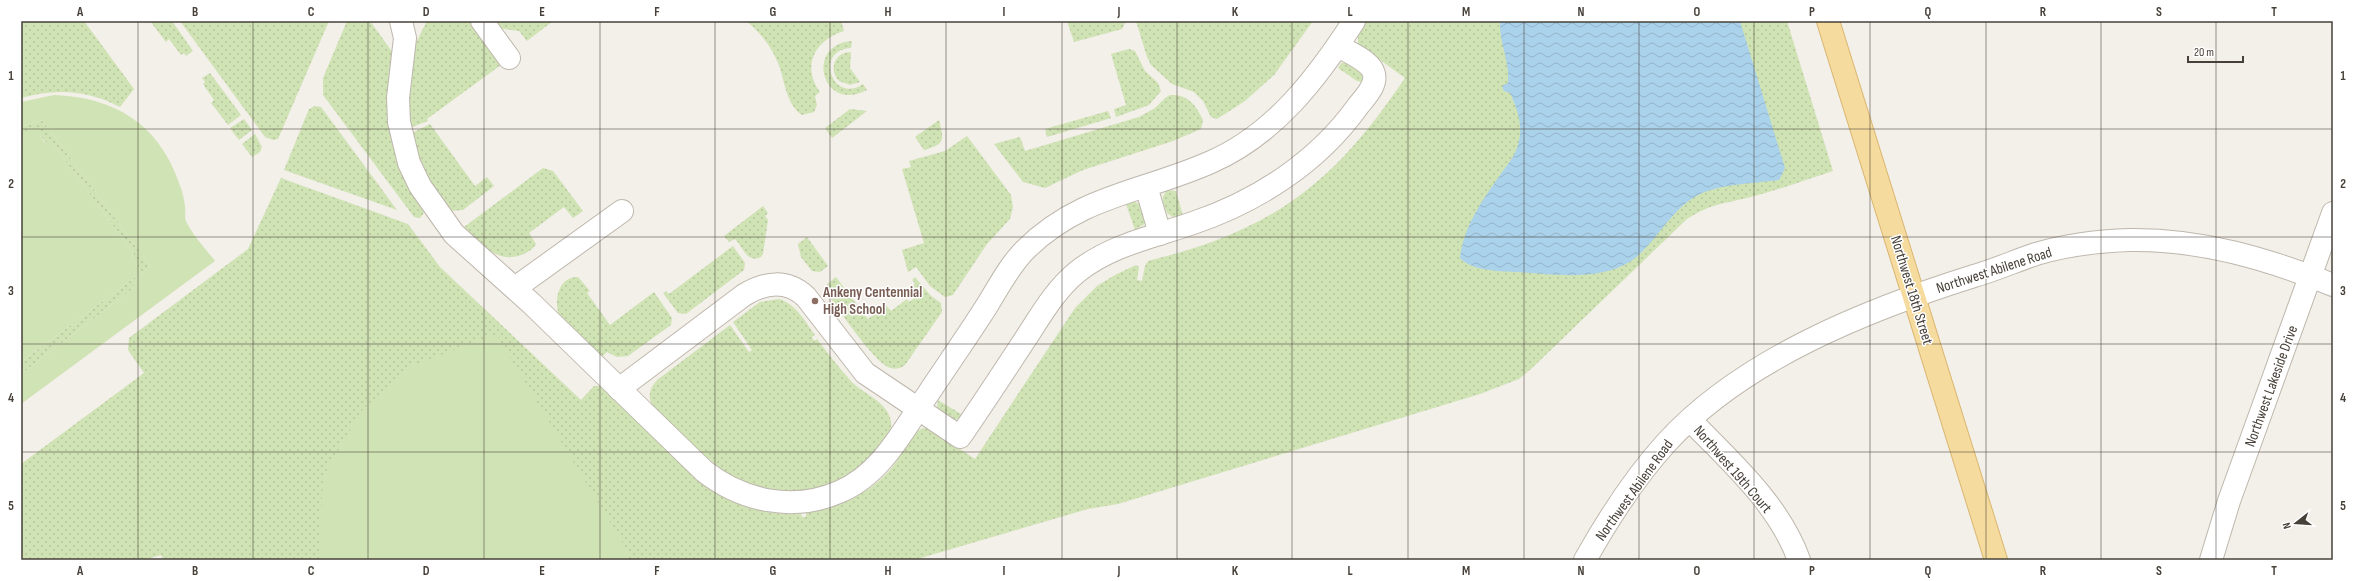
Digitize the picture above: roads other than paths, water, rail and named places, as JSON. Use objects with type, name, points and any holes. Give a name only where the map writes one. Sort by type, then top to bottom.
[{"type":"main road","name":"Northwest 18th Street","points":[[1828,21],[1996,560]]},
{"type":"street","points":[[401,21],[405,38],[398,98],[399,122],[414,175],[451,231],[515,288],[720,483],[752,498],[786,502],[823,497],[839,492],[856,483],[871,471],[890,450],[1013,264],[1024,251],[1053,227],[1080,210],[1098,201],[1146,186],[1213,162],[1248,142],[1294,102],[1338,46],[1354,21]]},
{"type":"street","points":[[482,21],[509,58]]},
{"type":"street","points":[[619,388],[744,295],[762,286],[778,284],[800,292],[865,373],[960,437],[1055,294],[1066,282],[1087,264],[1109,252],[1236,207],[1290,174],[1324,146],[1356,109],[1374,82],[1373,71],[1369,66],[1338,46]]},
{"type":"street","points":[[1146,186],[1160,234]]},
{"type":"street","points":[[515,288],[622,211]]},
{"type":"street","name":"Northwest Lakeside Drive","points":[[2211,560],[2228,501],[2333,213]]},
{"type":"street","name":"Northwest Abilene Road","points":[[1585,560],[1603,528],[1667,442],[1712,400],[1794,350],[1868,313],[2051,250],[2088,243],[2130,240],[2173,242],[2220,249],[2290,267],[2333,285]]},
{"type":"street","name":"Northwest 19th Court","points":[[1690,420],[1760,494],[1783,528],[1799,560]]},
{"type":"water","points":[[1500,21],[1740,21],[1785,168],[1779,180],[1735,185],[1713,189],[1702,193],[1693,198],[1676,212],[1640,254],[1618,268],[1604,272],[1559,275],[1486,270],[1471,266],[1460,258],[1469,226],[1485,197],[1513,156],[1518,146],[1520,135],[1519,117],[1515,105],[1510,93],[1504,91],[1502,86],[1508,83],[1508,75],[1501,37]]},
{"type":"place","name":"Ankeny Centennial High School","points":[[815,301]]}]
